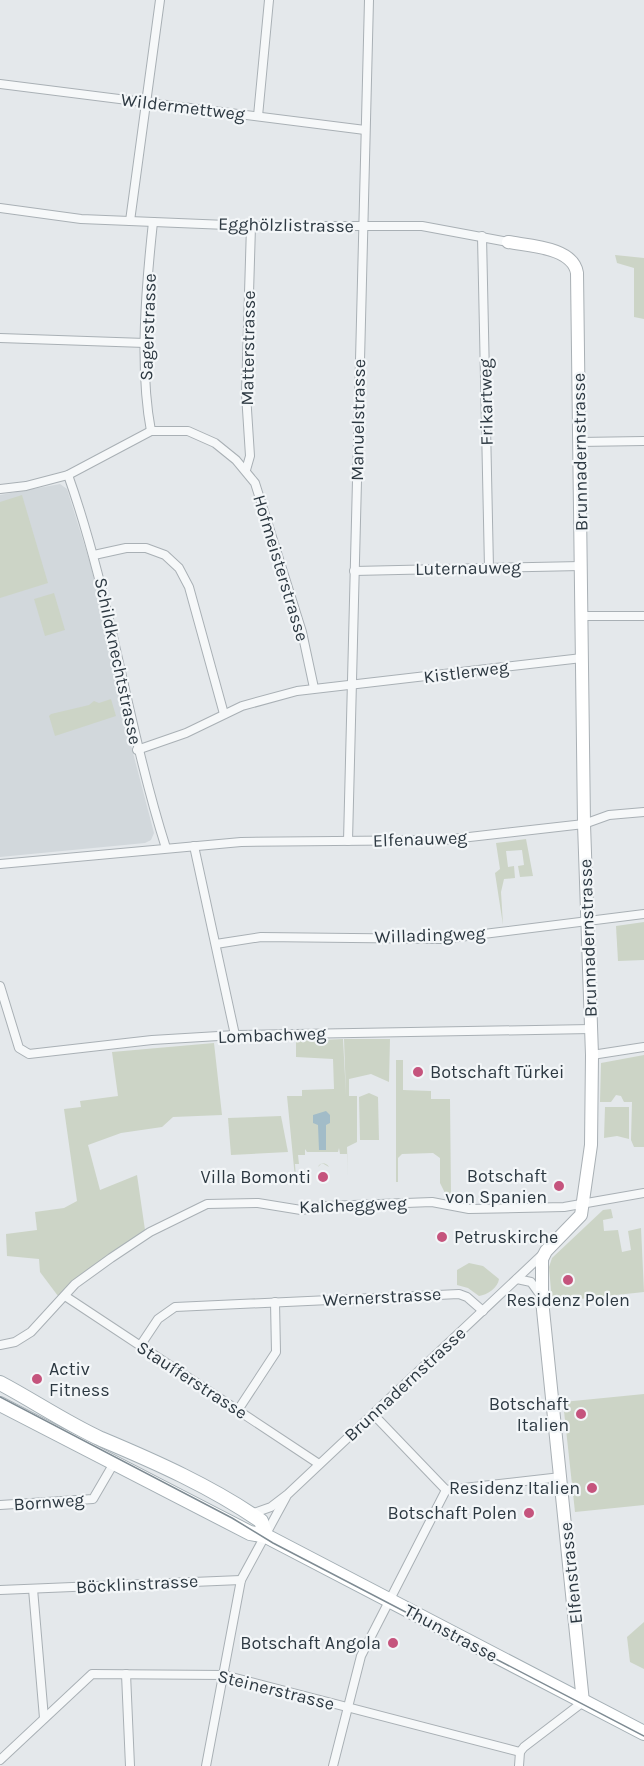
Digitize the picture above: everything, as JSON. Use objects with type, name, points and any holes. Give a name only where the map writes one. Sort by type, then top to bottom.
[{"type":"main road","name":"Thunstrasse","points":[[0,1383],[80,1428],[132,1450],[251,1514],[261,1521],[266,1536]]},
{"type":"main road","name":"Thunstrasse","points":[[0,1404],[249,1533],[266,1536],[642,1732]]},
{"type":"street","points":[[130,221],[160,0]]},
{"type":"street","points":[[258,116],[269,0]]},
{"type":"street","name":"Manuelstrasse","points":[[348,841],[350,686],[369,0]]},
{"type":"street","name":"Wildermettweg","points":[[0,84],[365,130]]},
{"type":"street","name":"Egghölzlistrasse","points":[[0,208],[52,216],[153,222],[251,226],[422,226],[482,236],[569,257]]},
{"type":"street","name":"Sagerstrasse","points":[[151,431],[145,387],[145,343],[153,222]]},
{"type":"street","name":"Matterstrasse","points":[[246,470],[250,456],[246,394],[251,226]]},
{"type":"street","name":"Frikartweg","points":[[482,236],[489,568]]},
{"type":"street","name":"Brunnadernstrasse","points":[[251,1514],[271,1507],[288,1494],[577,1221],[584,1205],[591,1145],[592,1055],[584,824],[577,273],[569,257]]},
{"type":"street","points":[[0,338],[145,343]]},
{"type":"street","name":"Hofmeisterstrasse","points":[[0,489],[26,486],[68,475],[151,431],[174,429],[202,436],[225,450],[246,470],[255,483],[302,632],[314,688]]},
{"type":"street","points":[[579,442],[644,441]]},
{"type":"street","name":"Schildknechtstrasse","points":[[68,475],[94,555],[137,750],[166,848]]},
{"type":"street","points":[[94,555],[126,548],[146,548],[161,553],[179,568],[189,587],[224,714]]},
{"type":"street","name":"Luternauweg","points":[[354,571],[582,566]]},
{"type":"street","points":[[582,616],[644,616]]},
{"type":"street","name":"Kistlerweg","points":[[137,750],[186,733],[224,714],[266,698],[314,688],[350,686],[582,658]]},
{"type":"street","name":"Elfenauweg","points":[[0,864],[260,841],[443,840],[584,824],[609,815],[644,812]]},
{"type":"street","points":[[194,846],[235,1035]]},
{"type":"street","name":"Willadingweg","points":[[216,944],[261,937],[443,939],[644,914]]},
{"type":"street","name":"Lombachweg","points":[[0,986],[18,1045],[27,1053],[235,1035],[591,1029]]},
{"type":"street","points":[[592,1055],[644,1047]]},
{"type":"street","name":"Kalcheggweg","points":[[0,1345],[26,1336],[95,1269],[150,1232],[200,1206],[258,1203],[301,1210],[342,1205],[447,1203],[469,1209],[584,1205],[644,1194]]},
{"type":"street","name":"Elfenstrasse","points":[[546,1251],[541,1264],[542,1300],[583,1702]]},
{"type":"street","points":[[517,1279],[522,1278],[532,1283],[542,1300]]},
{"type":"street","name":"Wernerstrasse","points":[[140,1346],[158,1319],[172,1308],[459,1294],[467,1297],[483,1311]]},
{"type":"street","name":"Staufferstrasse","points":[[65,1296],[319,1464]]},
{"type":"street","points":[[238,1410],[276,1352],[274,1302]]},
{"type":"street","points":[[373,1413],[446,1490]]},
{"type":"street","name":"Bornweg","points":[[0,1505],[93,1499],[114,1462]]},
{"type":"street","points":[[446,1490],[561,1477]]},
{"type":"street","points":[[333,1766],[361,1656],[446,1490]]},
{"type":"street","name":"Brunnadernstrasse","points":[[206,1766],[242,1581],[288,1494]]},
{"type":"street","name":"Böcklinstrasse","points":[[0,1590],[242,1581]]},
{"type":"street","points":[[33,1589],[44,1718]]},
{"type":"street","points":[[126,1674],[130,1766]]},
{"type":"street","name":"Steinerstrasse","points":[[0,1760],[89,1675],[126,1674],[224,1675],[520,1752]]},
{"type":"street","points":[[519,1766],[520,1752],[583,1702]]},
{"type":"shaded area","points":[[615,255],[644,258],[644,319],[634,317],[634,268],[617,263]]},
{"type":"shaded area","points":[[60,484],[67,489],[91,566],[126,726],[154,833],[151,840],[145,843],[0,857],[0,495]]},
{"type":"shaded area","points":[[22,495],[48,583],[0,598],[0,502]]},
{"type":"shaded area","points":[[54,593],[65,630],[45,636],[34,599]]},
{"type":"shaded area","points":[[111,699],[116,716],[55,736],[49,716],[51,714],[89,705],[94,701],[99,703]]},
{"type":"shaded area","points":[[526,839],[533,876],[520,877],[518,866],[524,865],[522,850],[506,851],[508,867],[514,866],[515,878],[504,879],[501,892],[503,925],[495,873],[500,869],[496,843]]},
{"type":"shaded area","points":[[644,922],[644,960],[618,961],[616,926]]},
{"type":"shaded area","points":[[343,1039],[346,1095],[344,1039],[390,1039],[389,1082],[371,1074],[349,1079],[349,1096],[357,1096],[357,1142],[347,1147],[348,1177],[347,1154],[340,1154],[339,1148],[338,1152],[307,1152],[305,1149],[305,1155],[298,1155],[299,1164],[295,1164],[296,1178],[287,1096],[302,1096],[302,1090],[334,1089],[333,1059],[296,1057],[296,1041]]},
{"type":"shaded area","points":[[214,1043],[222,1115],[173,1117],[162,1127],[121,1133],[88,1145],[100,1190],[137,1175],[145,1230],[72,1282],[58,1296],[40,1272],[39,1259],[7,1256],[6,1234],[37,1230],[35,1212],[64,1208],[77,1201],[64,1109],[81,1107],[80,1101],[118,1096],[112,1052]]},
{"type":"shaded area","points":[[644,1055],[644,1147],[634,1147],[631,1140],[632,1102],[624,1102],[621,1096],[616,1095],[611,1102],[600,1102],[601,1063]]},
{"type":"shaded area","points":[[396,1060],[403,1060],[403,1090],[431,1091],[431,1099],[450,1099],[451,1195],[448,1199],[440,1183],[440,1158],[433,1153],[402,1154],[398,1158],[398,1182],[396,1182]]},
{"type":"shaded area","points":[[369,1093],[378,1097],[379,1140],[360,1140],[359,1097]]},
{"type":"shaded area","points":[[605,1107],[629,1107],[629,1139],[617,1136],[604,1138]]},
{"type":"shaded area","points":[[281,1116],[288,1152],[231,1155],[228,1118]]},
{"type":"shaded area","points":[[611,1209],[613,1218],[603,1220],[604,1231],[618,1230],[622,1252],[631,1250],[628,1231],[641,1228],[644,1292],[552,1302],[549,1267],[552,1258],[603,1210]]},
{"type":"shaded area","points":[[469,1263],[483,1266],[499,1279],[489,1293],[479,1296],[468,1288],[457,1285],[457,1270]]},
{"type":"shaded area","points":[[644,1394],[644,1505],[575,1512],[563,1402]]},
{"type":"shaded area","points":[[644,1622],[644,1669],[630,1662],[627,1637]]},
{"type":"water","points":[[326,1111],[330,1115],[330,1123],[326,1125],[326,1150],[319,1150],[318,1125],[313,1123],[313,1115]]},
{"type":"tram line","points":[[0,1397],[232,1518],[273,1543],[644,1736]]},
{"type":"place","name":"Botschaft Türkei","points":[[418,1072]]},
{"type":"place","name":"Villa Bomonti","points":[[323,1177]]},
{"type":"place","name":"Botschaft von Spanien","points":[[559,1186]]},
{"type":"place","name":"Petruskirche","points":[[442,1237]]},
{"type":"place","name":"Residenz Polen","points":[[568,1280]]},
{"type":"place","name":"Activ Fitness","points":[[37,1379]]},
{"type":"place","name":"Botschaft Italien","points":[[581,1414]]},
{"type":"place","name":"Residenz Italien","points":[[592,1488]]},
{"type":"place","name":"Botschaft Polen","points":[[529,1513]]},
{"type":"place","name":"Botschaft Angola","points":[[393,1643]]}]
